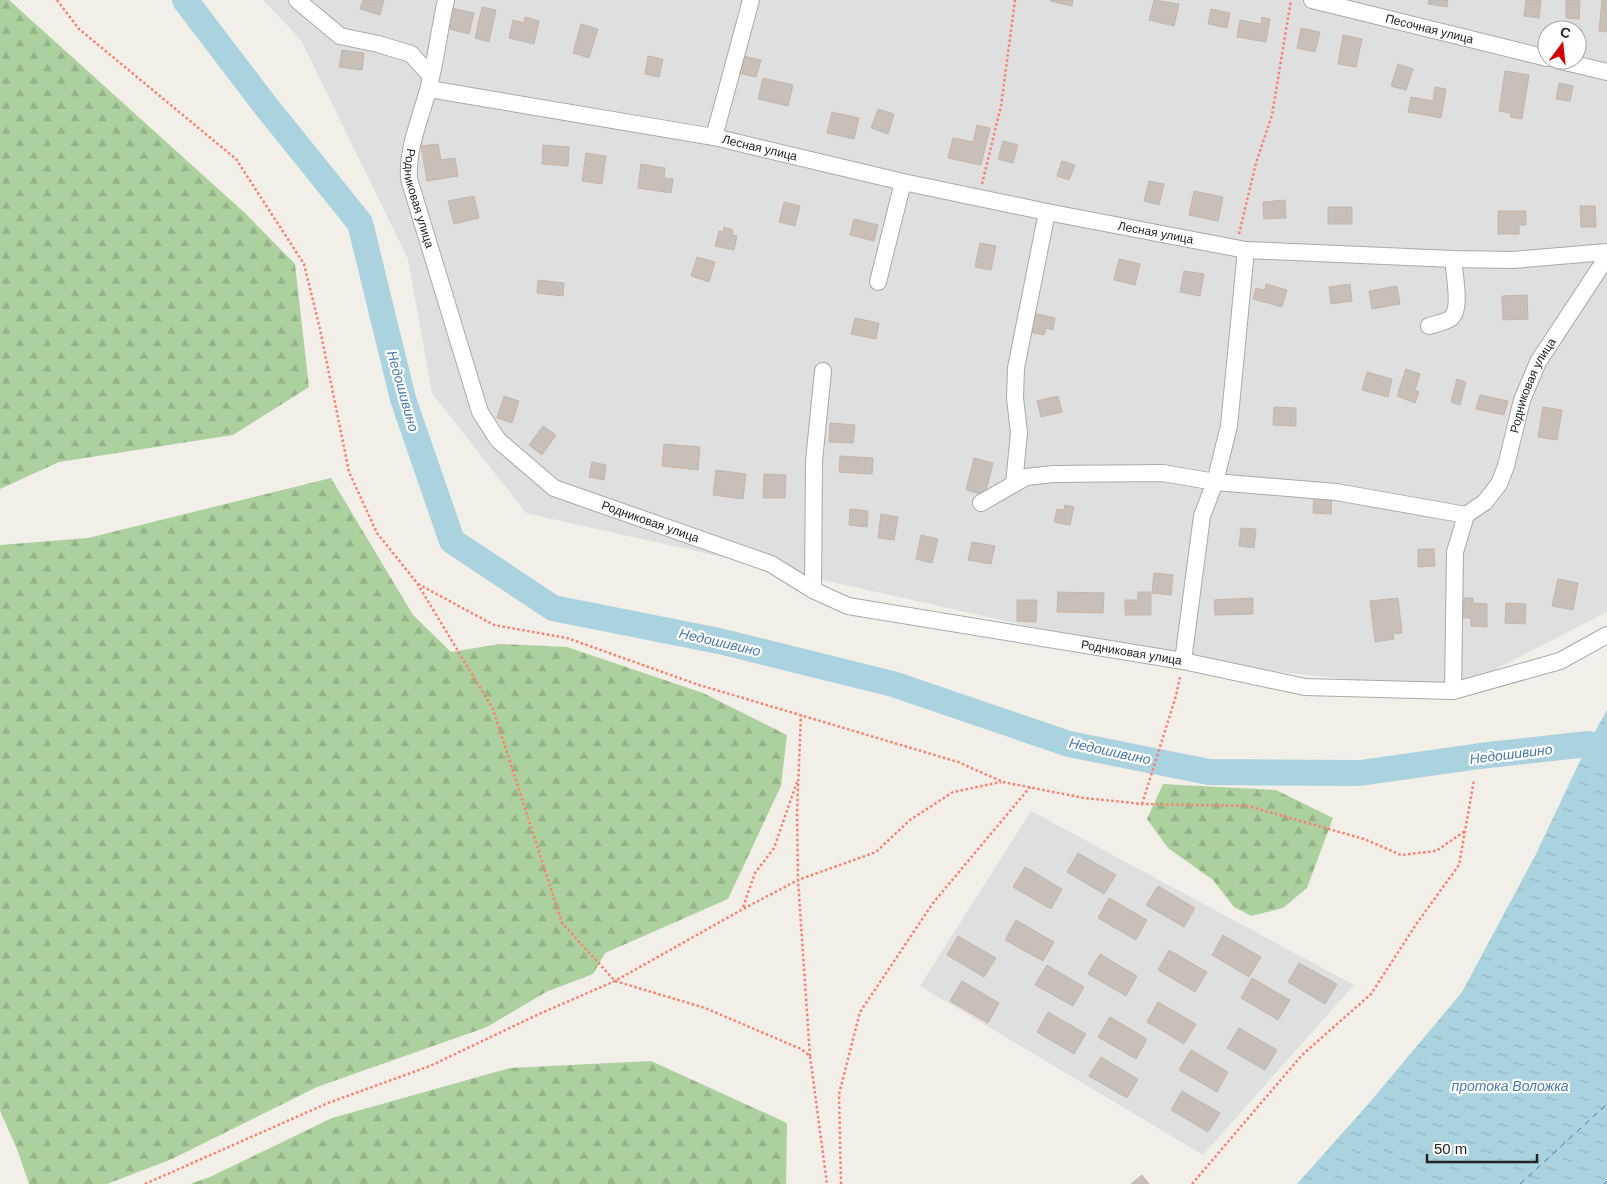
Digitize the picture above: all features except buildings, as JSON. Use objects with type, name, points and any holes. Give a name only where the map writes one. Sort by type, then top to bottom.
[{"type":"street","points":[[297,0],[340,36],[378,44],[411,54],[430,82]]},
{"type":"street","name":"Родниковая улица","points":[[446,0],[430,82],[411,146],[408,165],[409,180],[480,412],[498,440],[554,488],[771,564],[813,590],[848,606],[1183,661],[1305,687],[1453,691],[1560,661],[1607,635]]},
{"type":"street","name":"Лесная улица","points":[[714,137],[751,0]]},
{"type":"street","name":"Песочная улица","points":[[1312,0],[1338,3],[1537,55]]},
{"type":"street","points":[[1587,67],[1607,72]]},
{"type":"street","name":"Лесная улица","points":[[430,82],[714,137],[903,182],[1241,249],[1513,260],[1607,252]]},
{"type":"street","points":[[878,282],[903,182]]},
{"type":"street","points":[[1014,484],[1019,433],[1015,398],[1016,368],[1047,212]]},
{"type":"street","points":[[1183,661],[1202,516],[1215,482],[1229,426],[1241,249]]},
{"type":"street","name":"Родниковая улица","points":[[1466,515],[1485,502],[1499,484],[1506,466],[1522,400],[1538,362],[1607,257]]},
{"type":"street","points":[[1429,326],[1451,318],[1456,312],[1453,259]]},
{"type":"street","points":[[813,590],[814,460],[823,371]]},
{"type":"street","points":[[981,503],[1026,477],[1053,474],[1163,473],[1215,482],[1336,492],[1466,515],[1455,552],[1453,691]]},
{"type":"path","points":[[57,0],[79,29],[236,159],[304,264],[320,329],[349,472],[377,533],[417,583],[493,709],[562,923],[615,981],[704,1008],[801,1049],[810,1056]]},
{"type":"path","points":[[979,198],[1001,106],[1015,0]]},
{"type":"path","points":[[1241,249],[1256,163],[1272,115],[1291,0]]},
{"type":"path","points":[[417,583],[494,625],[567,638],[696,684],[958,762],[1003,782],[1084,798],[1142,804],[1248,806],[1364,839],[1402,855],[1436,851],[1465,831]]},
{"type":"path","points":[[1142,804],[1176,696],[1183,661]]},
{"type":"path","points":[[801,715],[798,779],[798,880],[810,1056],[827,1184]]},
{"type":"path","points":[[743,909],[755,873],[774,848],[798,779]]},
{"type":"path","points":[[1192,1184],[1302,1055],[1371,994],[1417,923],[1459,866],[1474,780]]},
{"type":"path","points":[[145,1184],[328,1103],[430,1066],[539,1014],[615,981],[798,880],[876,852],[910,820],[953,792],[1003,782]]},
{"type":"path","points":[[841,1184],[839,1094],[860,1012],[933,903],[1030,787]]},
{"type":"shaded area","points":[[263,0],[1607,0],[1607,612],[1453,691],[1183,661],[526,513],[432,393],[408,259],[301,40]]},
{"type":"shaded area","points":[[1031,811],[1354,985],[1203,1155],[920,986]]},
{"type":"green space","points":[[0,0],[9,0],[246,214],[295,264],[309,387],[233,435],[59,462],[0,489]]},
{"type":"green space","points":[[331,478],[413,615],[451,652],[500,644],[567,647],[703,693],[787,735],[781,786],[728,899],[605,953],[593,974],[546,992],[487,1027],[317,1087],[172,1159],[107,1184],[29,1184],[17,1149],[0,1111],[0,545],[88,538]]},
{"type":"green space","points":[[1163,784],[1276,790],[1333,818],[1307,888],[1283,908],[1251,916],[1234,907],[1213,880],[1168,848],[1147,819]]},
{"type":"green space","points":[[651,1061],[787,1123],[786,1184],[190,1184],[210,1177],[332,1118],[510,1068]]},
{"type":"water","name":"протока Воложка","points":[[1607,710],[1607,1184],[1297,1184],[1370,1102],[1462,992],[1535,856],[1588,744]]},
{"type":"waterway","name":"Недошивино","points":[[185,0],[265,105],[360,223],[403,399],[452,541],[553,608],[719,641],[893,684],[1069,744],[1209,772],[1360,773],[1480,756],[1588,744],[1607,749]]},
{"type":"ferry route","points":[[1520,1184],[1607,1104]]},
{"type":"ferry route","points":[[1604,1184],[1607,1181]]}]
